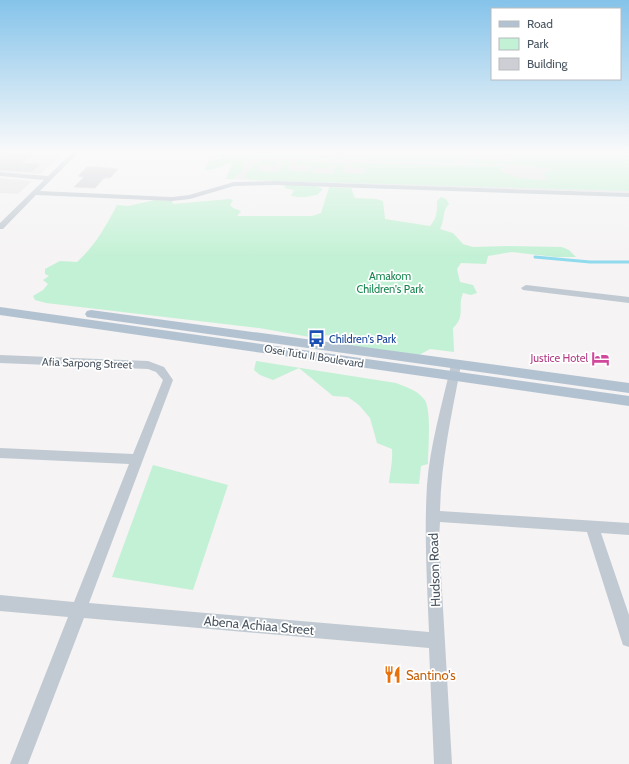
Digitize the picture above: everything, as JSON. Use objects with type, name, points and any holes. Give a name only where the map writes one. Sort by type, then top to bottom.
[{"type":"main road","name":"Osei Tutu II Boulevard","points":[[0,302],[133,318],[629,401]]},
{"type":"main road","name":"Osei Tutu II Boulevard","points":[[0,311],[454,371],[629,388]]},
{"type":"street","points":[[1,225],[41,187]]},
{"type":"street","points":[[34,193],[172,199],[190,197],[225,187]]},
{"type":"street","points":[[360,187],[629,195]]},
{"type":"street","points":[[526,288],[629,300]]},
{"type":"street","name":"Afia Sarpong Street","points":[[0,359],[148,365],[158,368],[166,374],[168,380],[138,459]]},
{"type":"street","name":"Hudson Road","points":[[443,764],[432,539],[434,484],[438,453],[454,371]]},
{"type":"street","points":[[0,453],[138,459],[20,764]]},
{"type":"street","points":[[433,516],[629,529]]},
{"type":"street","points":[[592,527],[629,639]]},
{"type":"street","name":"Abena Achiaa Street","points":[[0,603],[437,641]]},
{"type":"shaded area","points":[[0,187],[26,187],[18,194],[0,193]]},
{"type":"shaded area","points":[[446,187],[629,187],[629,193]]},
{"type":"green space","points":[[285,187],[317,187],[323,189],[317,195],[299,197],[291,196],[294,190],[284,188]]},
{"type":"green space","name":"Amakom Children's Park","points":[[329,187],[351,188],[355,198],[376,199],[383,201],[385,219],[430,226],[436,215],[437,201],[441,197],[446,199],[449,204],[445,210],[440,229],[453,233],[463,244],[473,247],[562,247],[569,250],[576,257],[555,257],[512,252],[488,256],[486,264],[461,263],[457,269],[460,282],[473,285],[477,293],[471,295],[463,293],[461,298],[459,319],[453,328],[454,352],[430,349],[419,355],[383,350],[371,350],[335,343],[331,336],[326,335],[321,339],[259,328],[46,303],[35,300],[33,296],[43,290],[48,284],[43,280],[49,276],[45,274],[45,269],[60,261],[77,262],[83,256],[100,235],[117,205],[128,206],[155,200],[172,201],[173,204],[229,199],[233,200],[230,205],[233,208],[241,211],[237,216],[312,216],[321,213]]},
{"type":"green space","points":[[478,187],[629,187],[629,191]]},
{"type":"green space","points":[[256,361],[396,383],[418,393],[424,399],[429,420],[428,464],[421,466],[419,484],[389,483],[392,449],[377,443],[370,418],[359,405],[348,397],[333,396],[299,368],[273,380],[260,375],[254,370]]},
{"type":"green space","points":[[153,465],[228,485],[193,590],[112,577]]},
{"type":"building","points":[[74,187],[96,187],[95,188]]},
{"type":"waterway","points":[[535,257],[590,262],[629,262]]},
{"type":"place","name":"Children's Park","points":[[316,339]]},
{"type":"place","name":"Justice Hotel","points":[[601,358]]},
{"type":"place","name":"Santino's","points":[[393,675]]}]
